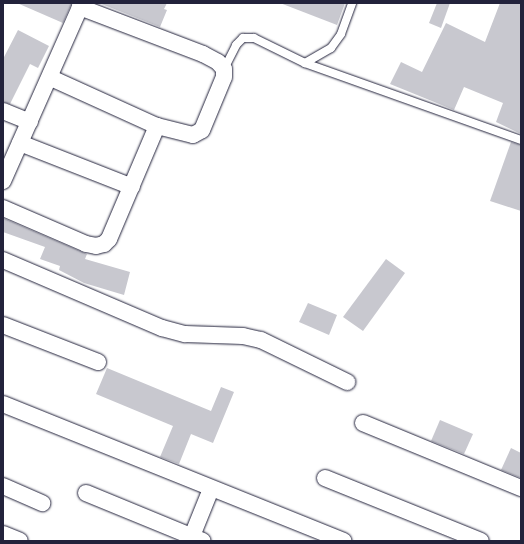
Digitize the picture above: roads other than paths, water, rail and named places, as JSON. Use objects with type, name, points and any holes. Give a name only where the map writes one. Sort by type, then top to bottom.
[{"type":"street","points":[[3,181],[51,78],[81,5],[203,54],[218,62],[224,69],[224,77],[202,130],[193,135],[157,126],[51,78]]},
{"type":"street","points":[[3,111],[30,122]]},
{"type":"street","points":[[3,208],[96,246],[104,244],[109,239],[157,126]]},
{"type":"street","points":[[20,143],[132,187]]},
{"type":"street","points":[[3,260],[162,328],[185,334],[243,336],[261,340],[347,382]]},
{"type":"street","points":[[3,324],[98,362]]},
{"type":"street","points":[[3,404],[211,489],[344,541]]},
{"type":"street","points":[[363,423],[521,488]]},
{"type":"street","points":[[325,478],[481,541]]},
{"type":"street","points":[[3,486],[42,504]]},
{"type":"street","points":[[86,493],[195,540],[211,489]]},
{"type":"street","points":[[3,534],[20,541]]},
{"type":"lane","points":[[305,63],[331,48],[341,34],[352,3]]},
{"type":"lane","points":[[224,69],[236,45],[243,38],[254,38],[305,63],[521,140]]}]
